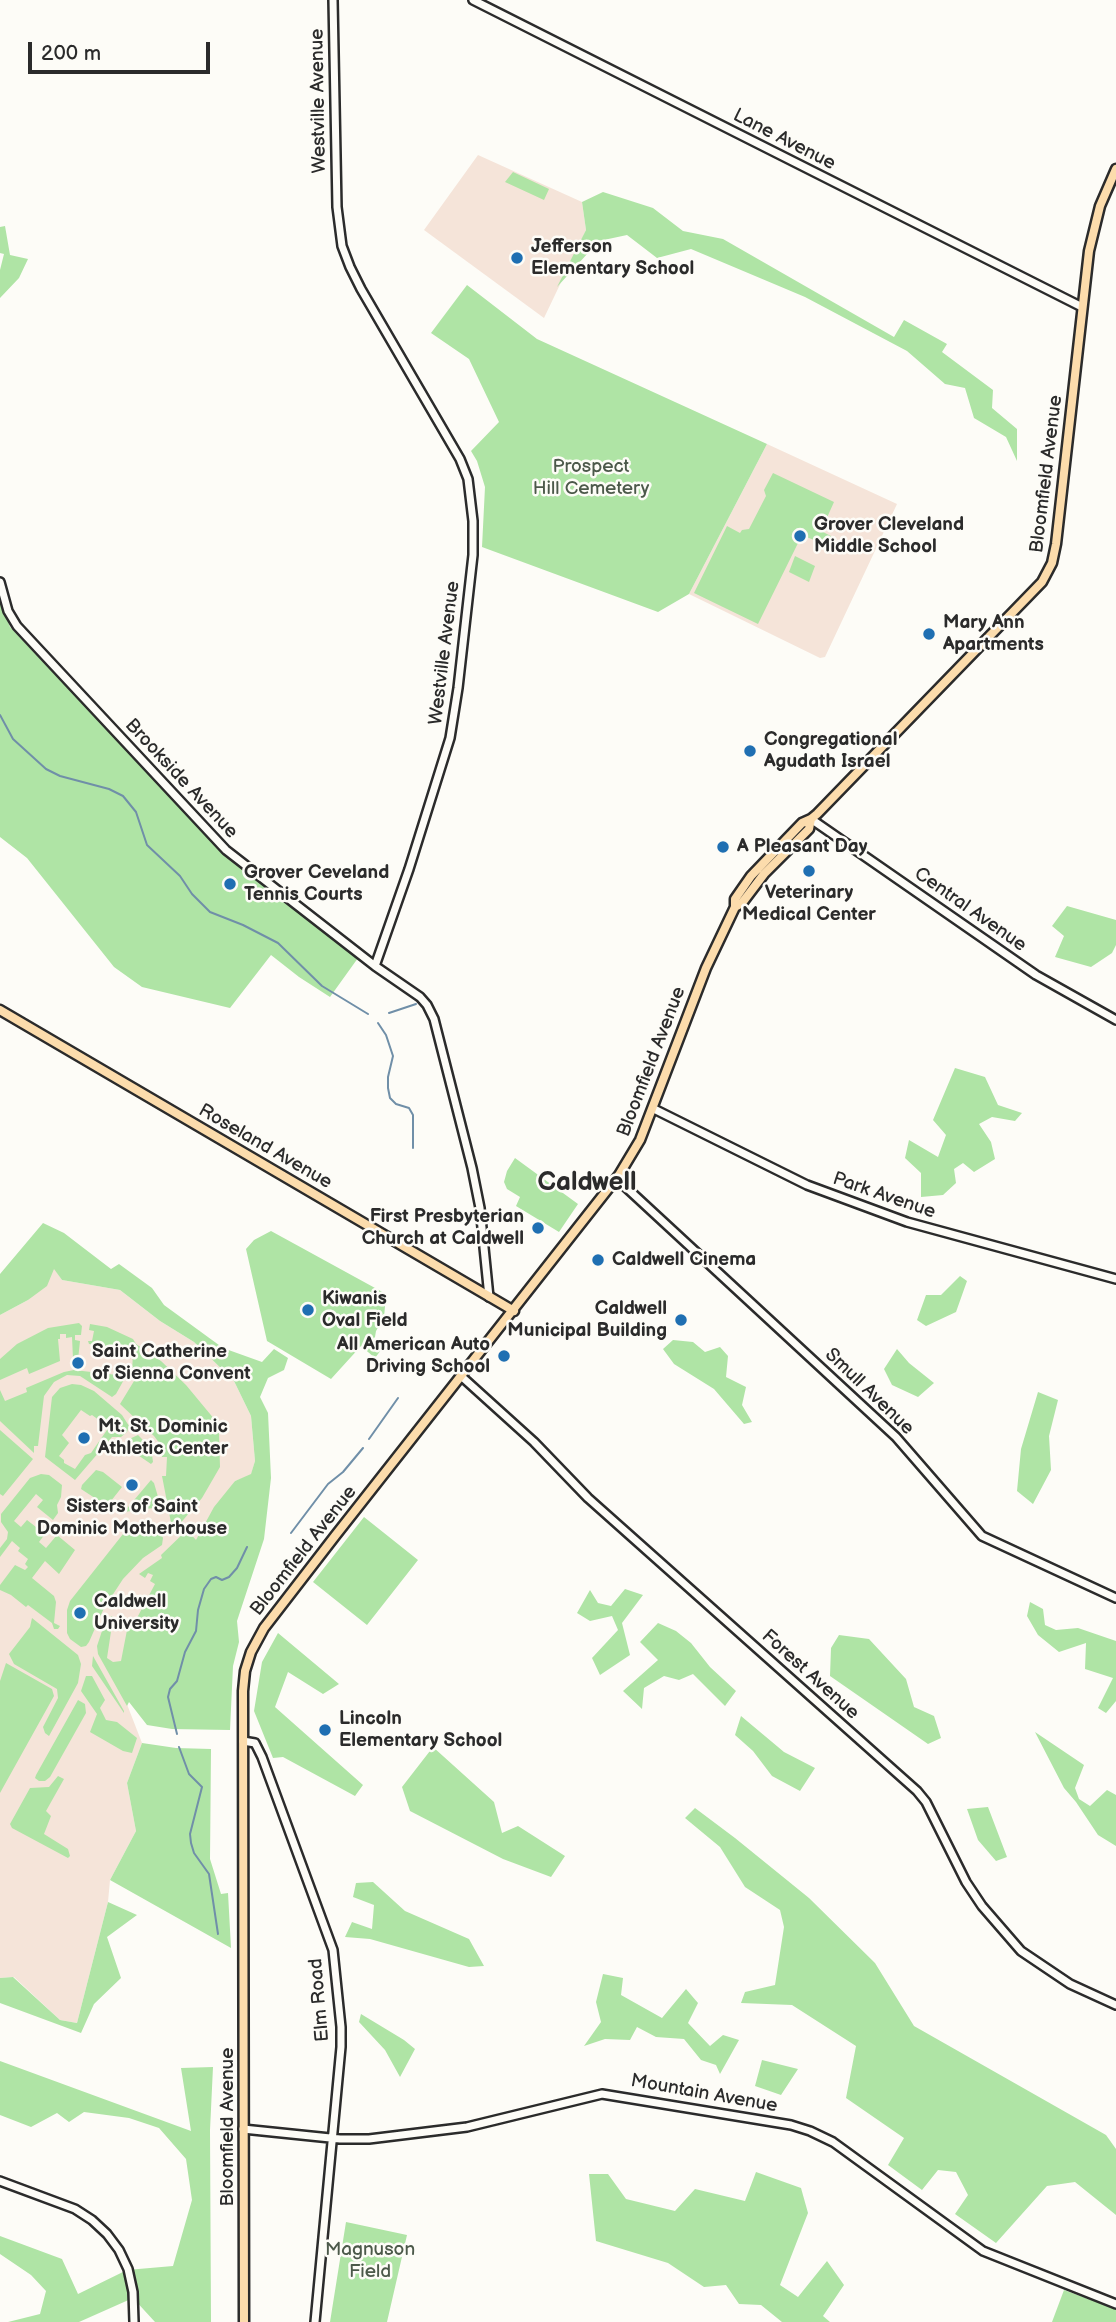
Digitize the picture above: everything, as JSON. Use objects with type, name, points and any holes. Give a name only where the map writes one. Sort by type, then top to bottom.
[{"type":"main road","name":"Bloomfield Avenue","points":[[244,2322],[243,1741],[244,1681],[251,1652],[259,1636],[340,1529],[617,1179],[640,1140],[654,1109],[706,968],[740,891],[802,823],[811,819],[1042,582],[1056,544],[1091,236],[1116,169]]},
{"type":"main road","name":"Roseland Avenue","points":[[0,1010],[514,1311]]},
{"type":"street","name":"Westville Avenue","points":[[333,0],[337,207],[342,246],[362,289],[460,459],[468,479],[473,521],[473,555],[450,738],[375,966]]},
{"type":"street","name":"Lane Avenue","points":[[473,0],[1082,307]]},
{"type":"street","name":"Brookside Avenue","points":[[0,582],[8,611],[16,626],[226,850],[375,966]]},
{"type":"street","name":"Central Avenue","points":[[811,819],[1036,975],[1116,1020]]},
{"type":"street","points":[[375,966],[420,997],[434,1019],[477,1190],[489,1297]]},
{"type":"street","name":"Park Avenue","points":[[654,1109],[807,1185],[906,1222],[1116,1279]]},
{"type":"street","name":"Smull Avenue","points":[[617,1179],[896,1437],[982,1536],[1116,1598]]},
{"type":"street","name":"Forest Avenue","points":[[461,1376],[534,1442],[588,1498],[917,1791],[926,1802],[966,1882],[982,1906],[1021,1951],[1070,1984],[1116,2005]]},
{"type":"street","name":"Elm Road","points":[[243,1741],[255,1743],[262,1756],[333,1950],[341,2027],[315,2322]]},
{"type":"street","name":"Mountain Avenue","points":[[243,2129],[369,2139],[467,2127],[602,2094],[791,2125],[833,2142],[989,2254],[1116,2304]]},
{"type":"street","points":[[0,2181],[75,2208],[107,2234],[128,2269],[133,2292],[134,2322]]},
{"type":"shaded area","name":"Jefferson Elementary School","points":[[478,155],[582,202],[586,230],[544,318],[424,230]]},
{"type":"shaded area","name":"Grover Cleveland Middle School","points":[[767,444],[897,504],[825,657],[820,658],[689,594]]},
{"type":"shaded area","name":"Caldwell University","points":[[54,1268],[62,1280],[120,1290],[160,1321],[194,1342],[234,1381],[251,1416],[255,1461],[251,1475],[235,1481],[123,1694],[142,1743],[127,1783],[136,1831],[110,1880],[108,1902],[77,2023],[60,2020],[14,1977],[0,1978],[0,1315],[28,1300]]},
{"type":"green space","points":[[513,172],[549,189],[544,200],[505,182]]},
{"type":"green space","points":[[603,192],[653,208],[683,231],[723,239],[894,337],[904,320],[947,344],[942,352],[993,390],[992,408],[1017,429],[1017,461],[1006,437],[974,418],[965,388],[945,384],[907,351],[805,297],[691,249],[657,258],[627,235],[599,241],[557,287],[586,230],[582,202]]},
{"type":"green space","points":[[5,226],[10,255],[28,259],[19,278],[0,298],[0,270],[4,254],[0,253],[0,227]]},
{"type":"green space","name":"Prospect Hill Cemetery","points":[[467,285],[537,339],[767,444],[689,594],[658,612],[482,547],[485,487],[471,451],[499,422],[469,359],[431,333]]},
{"type":"green space","points":[[773,473],[834,502],[821,531],[833,537],[828,546],[802,535],[758,624],[694,593],[727,526],[740,533],[749,529],[766,496],[764,490]]},
{"type":"green space","points":[[795,556],[815,566],[809,582],[789,572]]},
{"type":"green space","points":[[0,599],[10,627],[230,860],[358,958],[330,997],[271,955],[230,1008],[142,987],[114,967],[27,858],[0,837]]},
{"type":"green space","points":[[1067,906],[1116,920],[1116,945],[1112,953],[1091,967],[1055,957],[1064,936],[1052,926]]},
{"type":"green space","points":[[955,1068],[985,1077],[998,1105],[1022,1113],[1015,1121],[992,1117],[979,1124],[991,1142],[995,1159],[974,1172],[963,1163],[954,1169],[956,1183],[943,1195],[921,1197],[921,1173],[905,1158],[909,1140],[938,1157],[946,1135],[933,1120]]},
{"type":"green space","points":[[515,1158],[578,1204],[559,1232],[516,1206],[520,1197],[507,1189],[504,1182]]},
{"type":"green space","points":[[43,1223],[64,1233],[111,1269],[119,1264],[152,1288],[164,1305],[223,1348],[262,1362],[274,1349],[288,1358],[284,1370],[268,1378],[260,1397],[268,1413],[271,1478],[264,1539],[237,1621],[239,1642],[233,1666],[230,1730],[172,1729],[147,1725],[129,1702],[127,1706],[98,1654],[97,1646],[103,1628],[106,1629],[111,1616],[116,1619],[112,1625],[107,1658],[113,1662],[121,1661],[128,1625],[138,1616],[155,1584],[150,1581],[153,1575],[148,1573],[145,1578],[139,1574],[162,1558],[161,1555],[187,1530],[196,1540],[214,1507],[235,1481],[251,1474],[255,1461],[251,1416],[234,1381],[194,1342],[160,1321],[120,1290],[62,1280],[54,1269],[47,1286],[0,1315],[0,1274]]},
{"type":"green space","points":[[271,1231],[386,1294],[384,1318],[371,1341],[381,1350],[375,1358],[361,1346],[331,1379],[267,1341],[246,1249],[254,1240]]},
{"type":"green space","points":[[960,1276],[967,1281],[956,1312],[926,1326],[917,1320],[926,1295],[941,1295]]},
{"type":"green space","points":[[79,1323],[82,1326],[81,1335],[75,1335],[75,1340],[80,1341],[78,1360],[73,1359],[72,1337],[66,1338],[66,1334],[60,1334],[60,1361],[29,1374],[27,1368],[0,1380],[0,1359],[17,1344],[48,1328]]},
{"type":"green space","points":[[90,1324],[107,1327],[133,1339],[186,1385],[215,1420],[219,1433],[220,1467],[202,1498],[178,1526],[172,1528],[162,1476],[166,1476],[167,1457],[162,1457],[160,1444],[154,1436],[120,1404],[142,1368],[132,1375],[133,1350],[89,1344],[94,1331],[89,1330]]},
{"type":"green space","points":[[673,1340],[693,1342],[705,1352],[720,1347],[728,1356],[726,1377],[746,1387],[742,1405],[752,1422],[744,1424],[714,1389],[674,1364],[663,1349]]},
{"type":"green space","points":[[897,1349],[909,1363],[934,1383],[918,1397],[892,1385],[884,1369]]},
{"type":"green space","points":[[74,1370],[126,1376],[112,1397],[80,1376],[67,1375],[54,1382],[44,1396],[38,1446],[34,1446],[34,1453],[0,1421],[0,1390],[5,1401],[27,1392],[26,1388]]},
{"type":"green space","points":[[72,1384],[94,1391],[122,1415],[129,1426],[121,1437],[112,1437],[75,1480],[45,1457],[52,1397],[60,1388]],"holes":[[[81,1410],[107,1426],[107,1430],[91,1453],[85,1455],[75,1469],[64,1463],[59,1456],[69,1443],[62,1435]]]},
{"type":"green space","points":[[1038,1392],[1058,1400],[1049,1436],[1051,1470],[1033,1504],[1017,1491],[1021,1449]]},
{"type":"green space","points":[[0,1430],[33,1459],[3,1496],[0,1494]]},
{"type":"green space","points":[[138,1435],[151,1448],[151,1464],[126,1447],[127,1440]]},
{"type":"green space","points":[[96,1470],[103,1472],[122,1487],[107,1506],[81,1489]]},
{"type":"green space","points":[[41,1474],[49,1475],[62,1485],[57,1505],[58,1513],[53,1520],[37,1507],[43,1500],[36,1494],[14,1521],[21,1527],[27,1520],[45,1534],[39,1542],[46,1548],[57,1535],[75,1550],[59,1574],[45,1561],[32,1578],[54,1596],[54,1623],[60,1626],[58,1629],[54,1629],[52,1623],[28,1605],[26,1607],[0,1590],[0,1585],[15,1565],[25,1570],[28,1567],[25,1564],[28,1559],[18,1551],[20,1548],[12,1541],[0,1557],[0,1548],[7,1539],[8,1532],[1,1522],[1,1514],[30,1478]]},
{"type":"green space","points":[[151,1480],[161,1507],[124,1512]]},
{"type":"green space","points":[[364,1517],[418,1560],[367,1625],[313,1582]]},
{"type":"green space","points":[[142,1524],[160,1531],[162,1545],[143,1558],[123,1579],[104,1608],[89,1642],[81,1647],[70,1639],[67,1633],[67,1610],[70,1601],[127,1529]]},
{"type":"green space","points":[[625,1589],[643,1595],[622,1623],[630,1655],[600,1675],[592,1658],[618,1630],[612,1616],[590,1621],[577,1613],[590,1590],[598,1603],[611,1606]]},
{"type":"green space","points":[[1030,1602],[1043,1609],[1045,1625],[1056,1630],[1078,1628],[1116,1641],[1116,1701],[1106,1713],[1098,1708],[1113,1678],[1085,1669],[1086,1643],[1059,1652],[1038,1635],[1027,1616]]},
{"type":"green space","points":[[32,1618],[78,1655],[81,1664],[78,1683],[49,1736],[43,1727],[58,1698],[57,1689],[14,1664],[9,1654],[30,1627]]},
{"type":"green space","points":[[658,1623],[676,1631],[691,1643],[710,1667],[736,1691],[725,1706],[693,1674],[679,1680],[664,1676],[644,1688],[642,1709],[623,1691],[658,1660],[640,1642]]},
{"type":"green space","points":[[278,1633],[339,1684],[323,1694],[288,1672],[275,1707],[363,1785],[355,1796],[283,1757],[273,1758],[254,1711],[262,1662]]},
{"type":"green space","points":[[839,1635],[869,1639],[906,1679],[914,1707],[934,1716],[941,1738],[928,1744],[830,1676],[831,1648]]},
{"type":"green space","points":[[93,1656],[124,1711],[124,1713],[92,1666]]},
{"type":"green space","points":[[6,1663],[52,1689],[54,1696],[0,1793],[0,1681]]},
{"type":"green space","points":[[86,1676],[92,1676],[105,1700],[100,1708],[106,1720],[117,1722],[137,1738],[132,1753],[123,1751],[90,1732],[97,1714],[81,1691]]},
{"type":"green space","points":[[78,1700],[85,1704],[86,1713],[50,1777],[39,1781],[35,1778],[36,1775]]},
{"type":"green space","points":[[741,1716],[784,1752],[815,1768],[800,1791],[772,1776],[753,1751],[735,1735]]},
{"type":"green space","points":[[1035,1732],[1084,1765],[1075,1788],[1079,1799],[1090,1806],[1107,1790],[1116,1795],[1116,1846],[1098,1835],[1064,1788]]},
{"type":"green space","points":[[142,1743],[211,1749],[210,1859],[221,1894],[228,1893],[231,1948],[110,1880],[136,1831],[127,1783]]},
{"type":"green space","points":[[433,1747],[494,1802],[502,1833],[518,1826],[565,1856],[551,1877],[503,1859],[410,1811],[402,1787]]},
{"type":"green space","points":[[58,1776],[64,1779],[46,1811],[51,1816],[44,1834],[68,1849],[68,1858],[12,1828],[10,1824],[30,1788],[49,1787]]},
{"type":"green space","points":[[988,1807],[1007,1857],[996,1861],[978,1840],[967,1809]]},
{"type":"green space","points":[[695,1808],[809,1898],[875,1963],[914,2026],[1106,2135],[1116,2149],[1116,2215],[1075,2182],[1047,2186],[996,2243],[955,2214],[968,2195],[956,2172],[938,2170],[922,2190],[888,2165],[904,2138],[846,2098],[856,2046],[792,2005],[741,2003],[745,1992],[775,1985],[784,1927],[780,1910],[745,1887],[720,1847],[685,1818]]},
{"type":"green space","points":[[373,1882],[405,1911],[469,1939],[484,1966],[469,1967],[370,1939],[345,1937],[352,1922],[372,1929],[374,1905],[353,1897],[356,1883]]},
{"type":"green space","points":[[108,1902],[137,1915],[107,1937],[121,1978],[94,2004],[81,2033],[0,2003],[0,1978],[13,1977],[60,2020],[77,2023]]},
{"type":"green space","points":[[603,1974],[623,1978],[621,1995],[662,2018],[686,1989],[698,2003],[688,2023],[710,2046],[723,2035],[739,2040],[720,2074],[716,2065],[701,2060],[684,2039],[656,2037],[637,2027],[630,2040],[605,2039],[584,2046],[601,2022],[596,2002]]},
{"type":"green space","points":[[361,2014],[415,2049],[400,2077],[385,2050],[359,2022]]},
{"type":"green space","points":[[762,2060],[798,2069],[781,2095],[755,2086]]},
{"type":"green space","points":[[0,2061],[191,2131],[181,2068],[213,2067],[210,2130],[211,2322],[155,2322],[133,2298],[79,2322],[8,2322],[40,2314],[46,2291],[31,2275],[0,2254],[0,2236],[62,2259],[78,2294],[127,2270],[173,2266],[192,2200],[186,2159],[159,2128],[129,2118],[84,2112],[69,2122],[57,2113],[31,2127],[0,2115]]},
{"type":"green space","points":[[756,2172],[801,2188],[808,2213],[780,2285],[798,2297],[827,2261],[844,2285],[823,2316],[830,2322],[782,2322],[761,2305],[739,2304],[726,2285],[704,2287],[668,2263],[596,2241],[589,2174],[608,2174],[626,2199],[675,2211],[695,2189],[745,2201]]},
{"type":"green space","name":"Magnuson Field","points":[[346,2222],[407,2235],[387,2322],[330,2322]]},
{"type":"green space","points":[[1064,2290],[1116,2309],[1116,2322],[1052,2322]]},
{"type":"waterway","points":[[0,715],[13,739],[46,769],[123,796],[136,812],[147,845],[180,876],[192,894],[210,912],[278,943],[322,986],[368,1014]]},
{"type":"waterway","points":[[389,1013],[416,1004]]},
{"type":"waterway","points":[[378,1023],[386,1035],[393,1056],[388,1077],[390,1098],[396,1104],[409,1108],[413,1115],[413,1148]]},
{"type":"waterway","points":[[369,1439],[398,1398]]},
{"type":"waterway","points":[[291,1533],[328,1484],[343,1472],[363,1448]]},
{"type":"waterway","points":[[177,1734],[168,1697],[196,1631],[204,1589],[211,1579],[216,1577],[222,1580],[229,1577],[237,1568],[247,1547]]},
{"type":"waterway","points":[[179,1747],[189,1774],[202,1787],[190,1834],[194,1853],[209,1874],[218,1934]]},
{"type":"place","name":"Jefferson Elementary School","points":[[517,258]]},
{"type":"place","name":"Grover Cleveland Middle School","points":[[800,536]]},
{"type":"place","name":"Mary Ann Apartments","points":[[929,634]]},
{"type":"place","name":"Congregational Agudath Israel","points":[[750,751]]},
{"type":"place","name":"A Pleasant Day","points":[[723,847]]},
{"type":"place","name":"Veterinary Medical Center","points":[[809,871]]},
{"type":"place","name":"Grover Ceveland Tennis Courts","points":[[230,884]]},
{"type":"place","name":"First Presbyterian Church at Caldwell","points":[[538,1228]]},
{"type":"place","name":"Caldwell Cinema","points":[[598,1260]]},
{"type":"place","name":"Kiwanis Oval Field","points":[[308,1310]]},
{"type":"place","name":"Caldwell Municipal Building","points":[[681,1320]]},
{"type":"place","name":"All American Auto Driving School","points":[[504,1356]]},
{"type":"place","name":"Saint Catherine of Sienna Convent","points":[[78,1363]]},
{"type":"place","name":"Mt. St. Dominic Athletic Center","points":[[84,1438]]},
{"type":"place","name":"Sisters of Saint Dominic Motherhouse","points":[[132,1485]]},
{"type":"place","name":"Caldwell University","points":[[80,1613]]},
{"type":"place","name":"Lincoln Elementary School","points":[[325,1730]]},
{"type":"district","name":"Caldwell","points":[[587,1183]]}]
